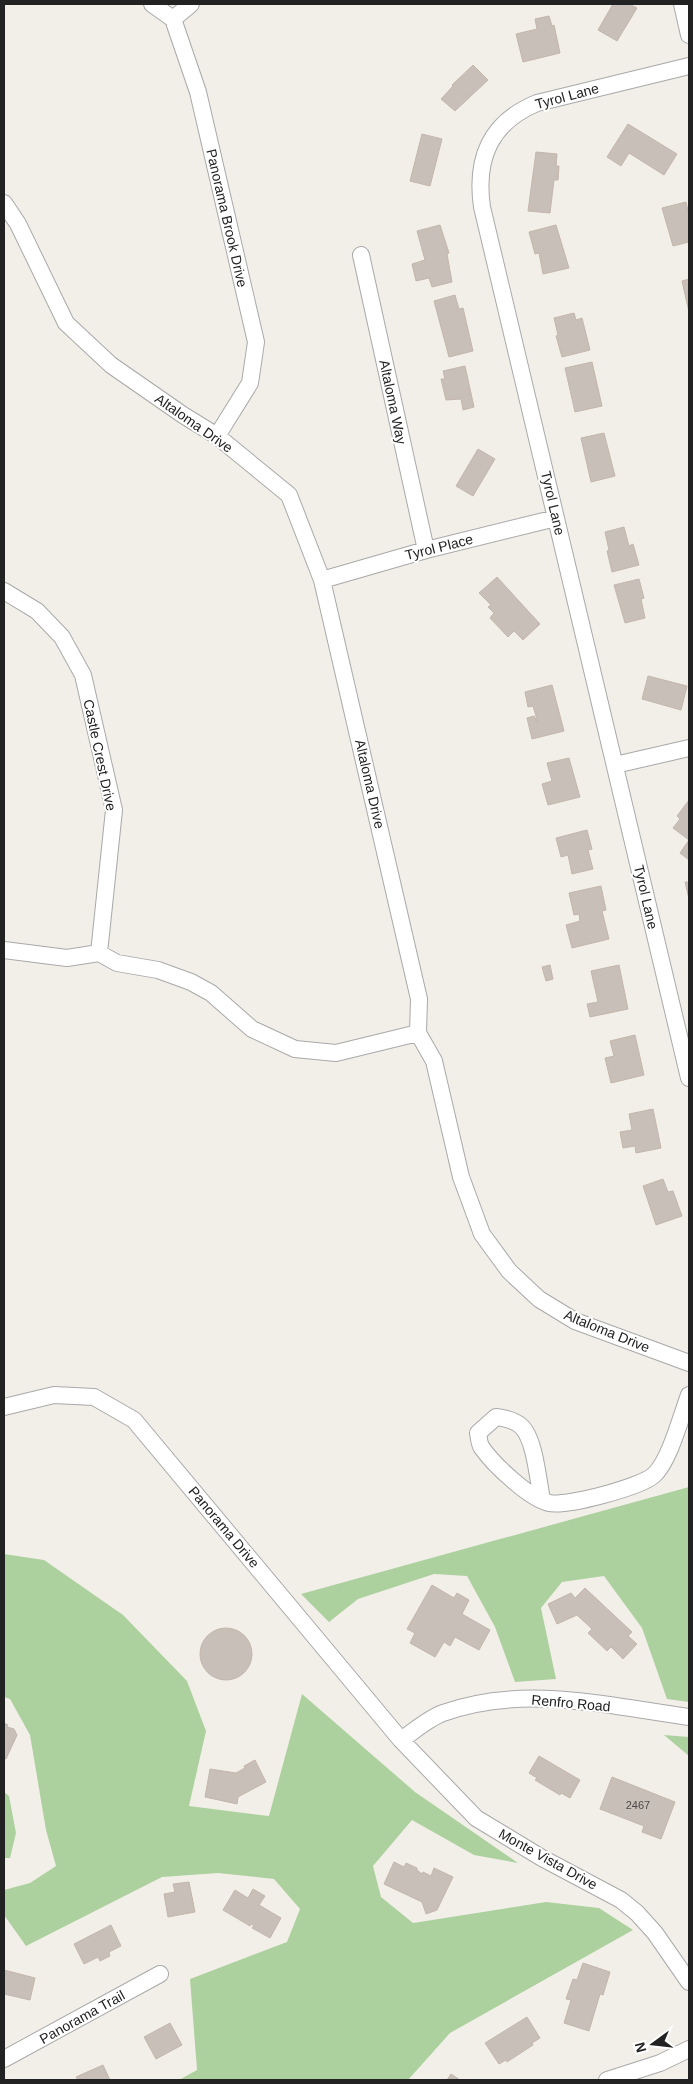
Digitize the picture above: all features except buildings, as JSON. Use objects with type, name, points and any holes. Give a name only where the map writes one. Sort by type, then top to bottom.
[{"type":"street","points":[[152,4],[173,19],[192,4]]},
{"type":"street","points":[[682,4],[689,35]]},
{"type":"street","name":"Panorama Brook Drive","points":[[173,19],[198,92],[256,342],[250,383],[216,436]]},
{"type":"street","name":"Tyrol Lane","points":[[689,66],[537,103],[524,108],[502,124],[494,134],[482,161],[480,191],[482,207],[689,1078]]},
{"type":"street","name":"Altaloma Drive","points":[[4,203],[18,224],[66,324],[111,365],[216,436],[289,495],[322,580],[419,999],[418,1033],[434,1061],[461,1177],[482,1234],[509,1272],[539,1299],[575,1321],[689,1363]]},
{"type":"street","name":"Altaloma Way","points":[[361,255],[426,550]]},
{"type":"street","name":"Tyrol Place","points":[[322,580],[426,550],[556,518]]},
{"type":"street","name":"Castle Crest Drive","points":[[4,591],[36,611],[62,637],[83,676],[114,810],[99,953]]},
{"type":"street","points":[[615,766],[689,748]]},
{"type":"street","points":[[4,950],[67,958],[99,953],[116,963],[158,970],[191,982],[211,993],[252,1029],[295,1049],[336,1053],[418,1033]]},
{"type":"street","name":"Panorama Drive","points":[[4,1407],[54,1395],[94,1397],[134,1420],[401,1740]]},
{"type":"street","points":[[542,1499],[530,1439],[522,1427],[508,1419],[496,1417],[478,1433],[480,1446],[528,1493],[548,1503],[565,1504],[636,1485],[654,1476],[664,1462],[689,1395]]},
{"type":"street","name":"Renfro Road","points":[[401,1740],[442,1714],[494,1700],[547,1698],[689,1717]]},
{"type":"street","name":"Monte Vista Drive","points":[[401,1740],[476,1818],[542,1858],[599,1887],[629,1906],[655,1933],[689,1982]]},
{"type":"street","name":"Panorama Trail","points":[[4,2059],[160,1974]]},
{"type":"street","points":[[606,2080],[660,2063],[689,2049]]},
{"type":"green space","points":[[689,1487],[689,1702],[667,1699],[642,1628],[604,1576],[562,1582],[541,1608],[556,1679],[515,1682],[495,1627],[467,1576],[434,1574],[358,1599],[329,1622],[301,1594]]},
{"type":"green space","points":[[4,1554],[44,1560],[123,1615],[187,1681],[206,1731],[189,1806],[269,1816],[302,1694],[415,1792],[518,1863],[474,1855],[412,1820],[373,1866],[381,1897],[413,1923],[546,1902],[599,1908],[633,1930],[450,2033],[408,2080],[179,2080],[197,2070],[190,1979],[287,1942],[300,1909],[274,1879],[218,1873],[162,1877],[26,1946],[4,1915],[4,1890],[30,1883],[56,1866],[46,1830],[30,1735],[10,1699],[4,1697]]},
{"type":"green space","points":[[664,1735],[689,1737],[689,1756]]},
{"type":"green space","points":[[4,1792],[9,1796],[16,1833],[10,1858],[4,1858]]}]
